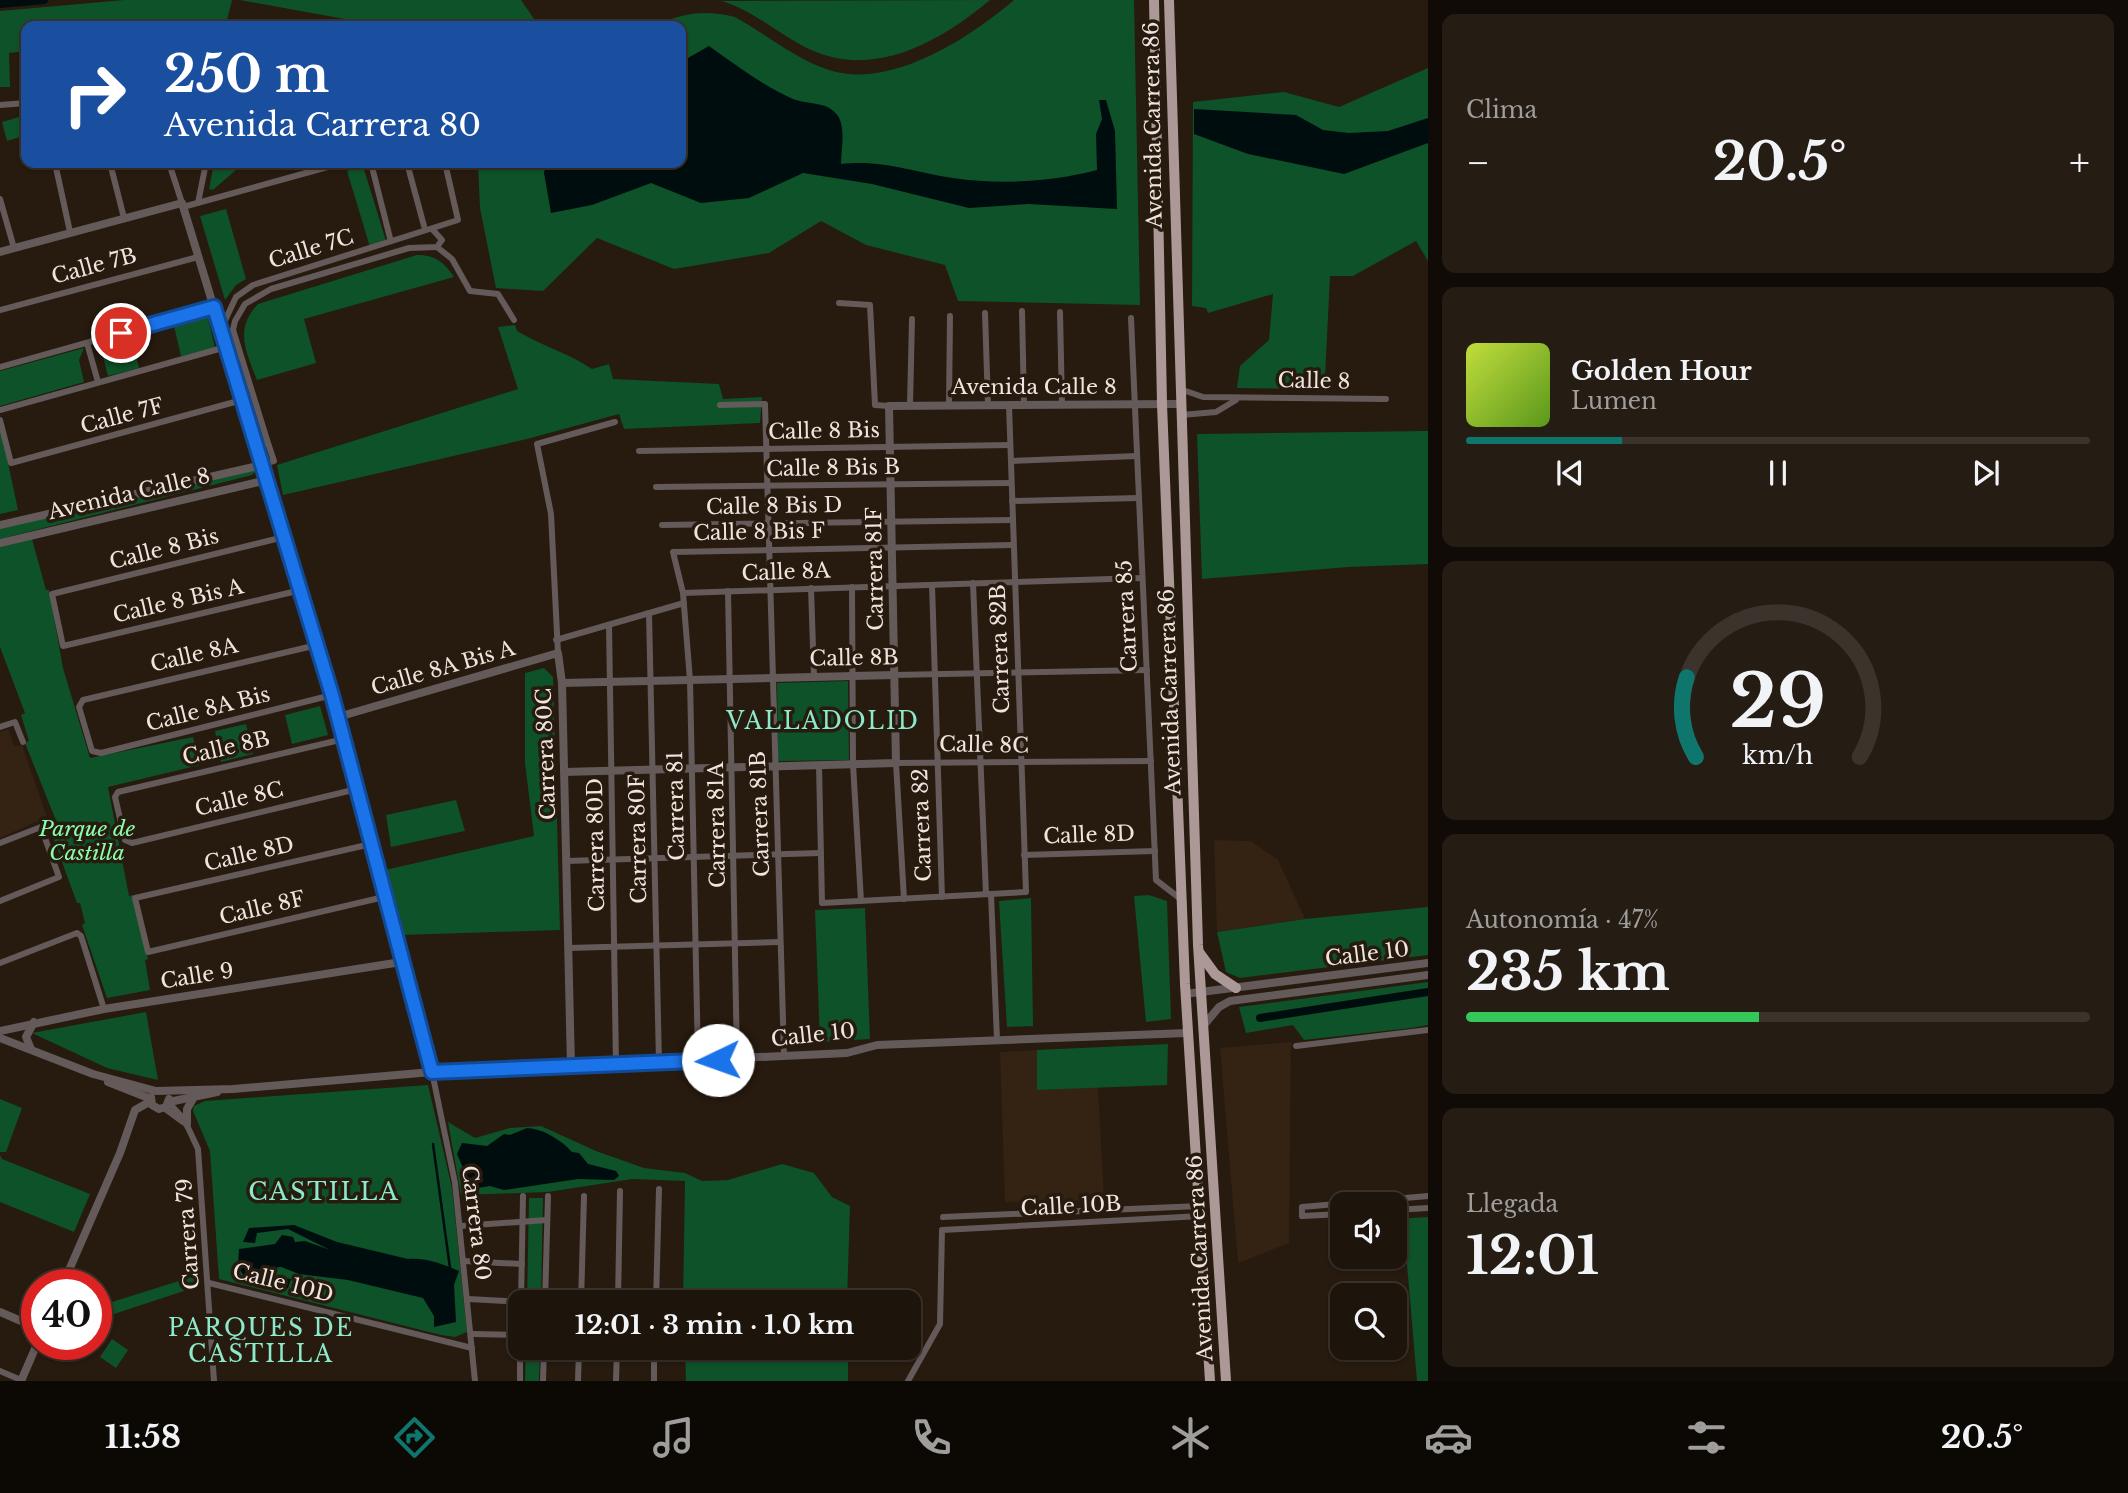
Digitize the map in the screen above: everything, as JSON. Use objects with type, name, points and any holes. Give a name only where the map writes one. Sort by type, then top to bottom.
[{"type":"main road","name":"Avenida Carrera 86","points":[[1154,0],[1162,404],[1185,994],[1210,1381]]},
{"type":"main road","name":"Avenida Carrera 86","points":[[1169,0],[1198,950],[1226,1381]]},
{"type":"main road","points":[[1198,950],[1215,974],[1236,988]]},
{"type":"street","points":[[0,105],[21,103]]},
{"type":"street","points":[[56,168],[70,232]]},
{"type":"street","points":[[111,168],[124,218]]},
{"type":"street","points":[[171,168],[332,695],[432,1072]]},
{"type":"street","points":[[198,203],[205,168]]},
{"type":"street","points":[[0,252],[124,218],[198,203],[324,168]]},
{"type":"street","points":[[372,168],[390,238]]},
{"type":"street","points":[[408,168],[424,226]]},
{"type":"street","name":"Calle 7C","points":[[221,330],[236,297],[253,285],[458,220],[446,168]]},
{"type":"street","points":[[0,199],[15,248]]},
{"type":"street","points":[[433,230],[442,240],[436,247],[452,259],[470,291],[498,294],[514,320]]},
{"type":"street","name":"Calle 7C","points":[[267,440],[235,340],[235,321],[245,304],[271,289],[409,248],[436,247]]},
{"type":"street","name":"Calle 7B","points":[[0,310],[198,257]]},
{"type":"street","points":[[839,303],[870,305],[875,405],[890,406]]},
{"type":"street","points":[[0,368],[214,307]]},
{"type":"street","points":[[1022,311],[1024,405]]},
{"type":"street","points":[[1060,312],[1062,405]]},
{"type":"street","points":[[985,313],[988,405]]},
{"type":"street","points":[[949,405],[950,316]]},
{"type":"street","name":"Carrera 85","points":[[1131,317],[1156,880],[1182,900]]},
{"type":"street","points":[[911,405],[912,319]]},
{"type":"street","points":[[87,343],[98,382]]},
{"type":"street","points":[[0,410],[226,347]]},
{"type":"street","name":"Calle 8","points":[[1179,388],[1198,396],[1386,399]]},
{"type":"street","name":"Calle 8","points":[[1180,416],[1186,413],[1216,412],[1241,398]]},
{"type":"street","name":"Calle 7F","points":[[0,420],[11,463],[242,401]]},
{"type":"street","name":"Carrera 81B","points":[[720,405],[765,404],[784,1056]]},
{"type":"street","name":"Avenida Calle 8","points":[[890,406],[1180,404]]},
{"type":"street","name":"Carrera 82B","points":[[989,894],[1026,892],[1009,405]]},
{"type":"street","name":"Carrera 81F","points":[[890,406],[896,763],[904,899]]},
{"type":"street","name":"Carrera 80C","points":[[572,1066],[562,683],[556,640],[551,514],[537,444],[615,422]]},
{"type":"street","points":[[258,450],[267,440],[274,461],[262,465]]},
{"type":"street","name":"Calle 8 Bis","points":[[639,452],[1010,445]]},
{"type":"street","points":[[1010,461],[1137,456]]},
{"type":"street","name":"Avenida Calle 8","points":[[0,525],[262,465]]},
{"type":"street","name":"Avenida Calle 8","points":[[0,543],[267,480]]},
{"type":"street","name":"Calle 8 Bis B","points":[[656,487],[1011,483]]},
{"type":"street","points":[[1012,501],[1139,498]]},
{"type":"street","name":"Calle 8 Bis D","points":[[662,525],[1013,520]]},
{"type":"street","name":"Calle 8 Bis","points":[[63,646],[52,594],[284,537]]},
{"type":"street","name":"Calle 8 Bis F","points":[[673,552],[1013,545]]},
{"type":"street","name":"Carrera 81","points":[[673,552],[683,593],[690,680],[698,1061]]},
{"type":"street","name":"Calle 8A","points":[[683,593],[1142,578]]},
{"type":"street","points":[[973,583],[997,1040]]},
{"type":"street","name":"Carrera 82","points":[[932,584],[942,897]]},
{"type":"street","points":[[852,587],[853,764],[861,901]]},
{"type":"street","points":[[811,588],[814,677]]},
{"type":"street","name":"Calle 8 Bis A","points":[[63,646],[301,590]]},
{"type":"street","name":"Carrera 81A","points":[[728,591],[736,856],[737,1059]]},
{"type":"street","points":[[556,640],[684,603]]},
{"type":"street","name":"Carrera 80F","points":[[649,614],[659,1063]]},
{"type":"street","name":"Carrera 80D","points":[[609,625],[617,1065]]},
{"type":"street","name":"Calle 8A","points":[[92,751],[80,702],[317,645]]},
{"type":"street","name":"Calle 8A Bis A","points":[[338,717],[558,653]]},
{"type":"street","name":"Calle 8B","points":[[562,683],[1147,670]]},
{"type":"street","name":"Calle 8A Bis","points":[[92,751],[102,753],[332,695]]},
{"type":"street","points":[[0,727],[15,722],[23,742]]},
{"type":"street","name":"Calle 8B","points":[[129,843],[125,840],[116,793],[344,739]]},
{"type":"street","name":"Calle 8C","points":[[564,772],[938,761],[1151,761]]},
{"type":"street","points":[[819,765],[822,904],[989,894]]},
{"type":"street","name":"Calle 8C","points":[[129,843],[358,789]]},
{"type":"street","points":[[0,843],[41,827],[60,877],[0,901]]},
{"type":"street","name":"Calle 8D","points":[[148,951],[135,898],[371,844]]},
{"type":"street","name":"Calle 8D","points":[[1024,855],[1155,851]]},
{"type":"street","points":[[566,861],[821,853]]},
{"type":"street","name":"Calle 8F","points":[[148,951],[384,897]]},
{"type":"street","points":[[0,963],[77,933],[81,936],[104,1009]]},
{"type":"street","points":[[569,948],[780,942]]},
{"type":"street","name":"Calle 9","points":[[0,1031],[104,1009],[401,961]]},
{"type":"street","name":"Calle 10","points":[[1185,994],[1428,964]]},
{"type":"street","name":"Calle 10","points":[[1204,1025],[1219,1007],[1230,1001],[1428,975]]},
{"type":"street","points":[[31,1049],[26,1037],[34,1022]]},
{"type":"street","points":[[1296,1046],[1428,1030]]},
{"type":"street","name":"Calle 10","points":[[93,1074],[160,1091],[233,1089],[432,1072],[847,1053],[877,1045],[1188,1033]]},
{"type":"street","points":[[0,1038],[93,1074],[131,1094],[167,1104]]},
{"type":"street","name":"Carrera 80","points":[[432,1072],[448,1145],[460,1226],[475,1381]]},
{"type":"street","name":"Calle 10","points":[[167,1104],[233,1089]]},
{"type":"street","points":[[134,1113],[152,1102],[160,1091],[167,1104]]},
{"type":"street","points":[[70,1269],[120,1153],[134,1113],[131,1094]]},
{"type":"street","points":[[188,1126],[187,1109],[194,1097]]},
{"type":"street","name":"Carrera 79","points":[[167,1104],[188,1126],[198,1149],[203,1187],[214,1381]]},
{"type":"street","points":[[656,1290],[659,1189]]},
{"type":"street","points":[[618,1290],[620,1191]]},
{"type":"street","points":[[522,1290],[523,1196]]},
{"type":"street","points":[[545,1290],[548,1196]]},
{"type":"street","points":[[581,1290],[584,1196]]},
{"type":"street","points":[[1407,1198],[1428,1196]]},
{"type":"street","points":[[1330,1205],[1302,1207],[1302,1216],[1330,1215]]},
{"type":"street","points":[[1407,1209],[1428,1208]]},
{"type":"street","name":"Calle 10B","points":[[943,1217],[1201,1211]]},
{"type":"street","name":"Calle 10B","points":[[908,1381],[940,1324],[942,1230],[1201,1211]]},
{"type":"street","points":[[460,1226],[547,1220]]},
{"type":"street","points":[[464,1261],[522,1264]]},
{"type":"street","name":"Calle 10D","points":[[209,1283],[472,1348]]},
{"type":"street","points":[[468,1299],[508,1301]]},
{"type":"street","points":[[0,1312],[21,1321]]},
{"type":"street","points":[[472,1334],[508,1335]]},
{"type":"street","points":[[0,1371],[21,1380],[30,1360]]},
{"type":"street","points":[[520,1360],[520,1381]]},
{"type":"street","points":[[543,1381],[544,1360]]},
{"type":"street","points":[[579,1360],[579,1381]]},
{"type":"street","points":[[616,1381],[617,1360]]},
{"type":"street","points":[[653,1381],[654,1360]]},
{"type":"shaded area","points":[[709,46],[782,94],[834,111],[842,127],[841,164],[870,163],[953,178],[1007,182],[1044,180],[1097,170],[1096,134],[1102,119],[1099,100],[1106,100],[1115,131],[1117,209],[1029,204],[969,208],[872,184],[803,173],[749,198],[701,203],[651,183],[592,205],[551,213],[545,168],[686,168],[686,59]]},
{"type":"shaded area","points":[[1194,109],[1296,115],[1323,130],[1349,133],[1388,131],[1428,118],[1428,143],[1344,174],[1248,154],[1194,134]]},
{"type":"shaded area","points":[[8,729],[14,746],[22,745],[47,817],[0,838],[0,732]]},
{"type":"shaded area","points":[[1214,840],[1251,841],[1278,860],[1305,919],[1217,932]]},
{"type":"shaded area","points":[[1291,1042],[1289,1243],[1238,1263],[1220,1048]]},
{"type":"shaded area","points":[[1037,1050],[1037,1090],[1098,1087],[1104,1200],[1005,1202],[1000,1052]]},
{"type":"shaded area","points":[[527,1128],[552,1136],[572,1152],[579,1153],[588,1164],[616,1171],[619,1176],[614,1180],[578,1179],[504,1190],[490,1186],[472,1189],[457,1154],[462,1143],[487,1146],[504,1134],[510,1135]]},
{"type":"shaded area","points":[[294,1225],[337,1242],[408,1259],[427,1260],[459,1271],[454,1285],[456,1322],[434,1327],[434,1316],[423,1298],[348,1280],[299,1274],[281,1267],[256,1270],[253,1276],[263,1279],[291,1279],[288,1288],[277,1292],[246,1281],[238,1265],[239,1249],[275,1244],[282,1235],[293,1237],[295,1242],[305,1241],[330,1250],[288,1229],[257,1233],[255,1243],[243,1242],[249,1228]]},
{"type":"green space","points":[[124,0],[232,0],[227,21],[21,21],[21,52],[9,53],[10,87],[0,87],[0,11]]},
{"type":"green space","points":[[240,0],[521,0],[536,21],[356,21]]},
{"type":"green space","points":[[990,0],[924,44],[876,59],[851,60],[826,56],[801,45],[753,15],[722,1]]},
{"type":"green space","points":[[1014,0],[1134,0],[1140,305],[958,301],[945,265],[866,245],[821,221],[769,253],[674,269],[597,238],[543,291],[496,288],[480,208],[478,168],[686,168],[686,21],[666,21],[693,14],[713,13],[735,17],[816,65],[853,74],[878,73],[928,57],[996,15]]},
{"type":"green space","points":[[1428,68],[1428,261],[1416,241],[1353,276],[1330,276],[1325,378],[1313,389],[1237,388],[1240,366],[1269,340],[1273,294],[1208,313],[1206,308],[1192,306],[1193,102],[1284,92],[1339,107]]},
{"type":"green space","points":[[21,116],[21,137],[7,141],[2,122]]},
{"type":"green space","points":[[213,168],[238,168],[213,190],[209,189]]},
{"type":"green space","points":[[364,168],[386,241],[370,247],[347,171]]},
{"type":"green space","points":[[226,209],[246,279],[236,285],[225,300],[200,216]]},
{"type":"green space","points":[[417,255],[438,260],[454,277],[304,319],[316,363],[257,380],[246,350],[244,332],[246,322],[258,304]]},
{"type":"green space","points":[[207,313],[215,348],[181,356],[173,322]]},
{"type":"green space","points":[[515,325],[517,331],[592,369],[609,364],[613,379],[719,384],[723,399],[762,397],[760,423],[624,429],[619,414],[527,439],[283,495],[277,465],[518,389],[498,327]]},
{"type":"green space","points":[[130,333],[139,368],[108,376],[99,341]]},
{"type":"green space","points":[[84,348],[79,360],[84,382],[0,406],[0,371]]},
{"type":"green space","points":[[0,425],[18,510],[0,514]]},
{"type":"green space","points":[[1428,431],[1428,564],[1348,567],[1202,579],[1197,434]]},
{"type":"green space","points":[[253,468],[256,471],[252,475],[0,539],[0,529]]},
{"type":"green space","name":"Parque de Castilla","points":[[32,539],[46,590],[49,590],[63,668],[90,758],[193,737],[200,765],[108,787],[129,896],[133,895],[148,959],[145,960],[150,990],[107,998],[82,925],[85,923],[80,903],[77,903],[49,826],[57,823],[25,743],[29,741],[21,715],[25,713],[0,647],[0,547]]},
{"type":"green space","points":[[544,668],[553,677],[560,930],[401,935],[385,870],[534,836],[525,763],[525,673]]},
{"type":"green space","points":[[848,681],[849,760],[778,761],[777,683]]},
{"type":"green space","points":[[320,706],[328,735],[292,744],[285,715]]},
{"type":"green space","points":[[246,724],[253,754],[221,762],[215,731]]},
{"type":"green space","points":[[456,800],[465,831],[391,847],[386,815]]},
{"type":"green space","points":[[1149,895],[1167,901],[1171,1019],[1146,1022],[1134,896]]},
{"type":"green space","points":[[1031,898],[1033,1026],[1007,1027],[999,901]]},
{"type":"green space","points":[[1428,907],[1428,955],[1240,978],[1226,972],[1217,932],[1305,919]]},
{"type":"green space","points":[[865,908],[870,1039],[820,1042],[815,910]]},
{"type":"green space","points":[[1428,982],[1428,1025],[1411,1028],[1304,1040],[1293,1025],[1246,1033],[1239,1007]]},
{"type":"green space","points":[[146,1012],[158,1080],[107,1068],[32,1033]]},
{"type":"green space","points":[[1168,1044],[1167,1085],[1037,1090],[1037,1050]]},
{"type":"green space","points":[[428,1085],[452,1188],[467,1332],[455,1337],[441,1335],[219,1279],[210,1151],[193,1111],[194,1106],[205,1101]]},
{"type":"green space","points":[[0,1099],[22,1108],[6,1152],[0,1152]]},
{"type":"green space","points":[[448,1122],[475,1138],[510,1128],[541,1126],[596,1151],[644,1168],[685,1173],[702,1181],[728,1180],[782,1164],[814,1173],[832,1197],[850,1206],[847,1290],[683,1290],[685,1181],[632,1179],[548,1192],[461,1195]]},
{"type":"green space","points":[[0,1155],[2,1159],[90,1194],[74,1232],[0,1202]]},
{"type":"green space","points":[[529,1198],[543,1198],[541,1290],[527,1290]]},
{"type":"green space","points":[[1428,1217],[1428,1381],[1417,1381],[1407,1265],[1407,1218]]},
{"type":"green space","points":[[198,1275],[199,1286],[112,1315],[112,1302]]},
{"type":"green space","points":[[112,1339],[128,1350],[116,1368],[104,1360],[112,1360]]},
{"type":"green space","points":[[526,1360],[540,1360],[539,1381],[525,1381]]},
{"type":"green space","points":[[685,1360],[848,1360],[848,1381],[686,1381]]},
{"type":"waterway","points":[[0,4],[44,0]]},
{"type":"waterway","points":[[1260,1018],[1428,992]]},
{"type":"waterway","points":[[433,1144],[450,1268]]},
{"type":"district","name":"VALLADOLID","points":[[823,721]]},
{"type":"district","name":"CASTILLA","points":[[324,1191]]},
{"type":"district","name":"PARQUES DE CASTILLA","points":[[261,1341]]},
{"type":"route","points":[[121,333],[214,307],[332,695],[432,1072],[718,1060]]}]
